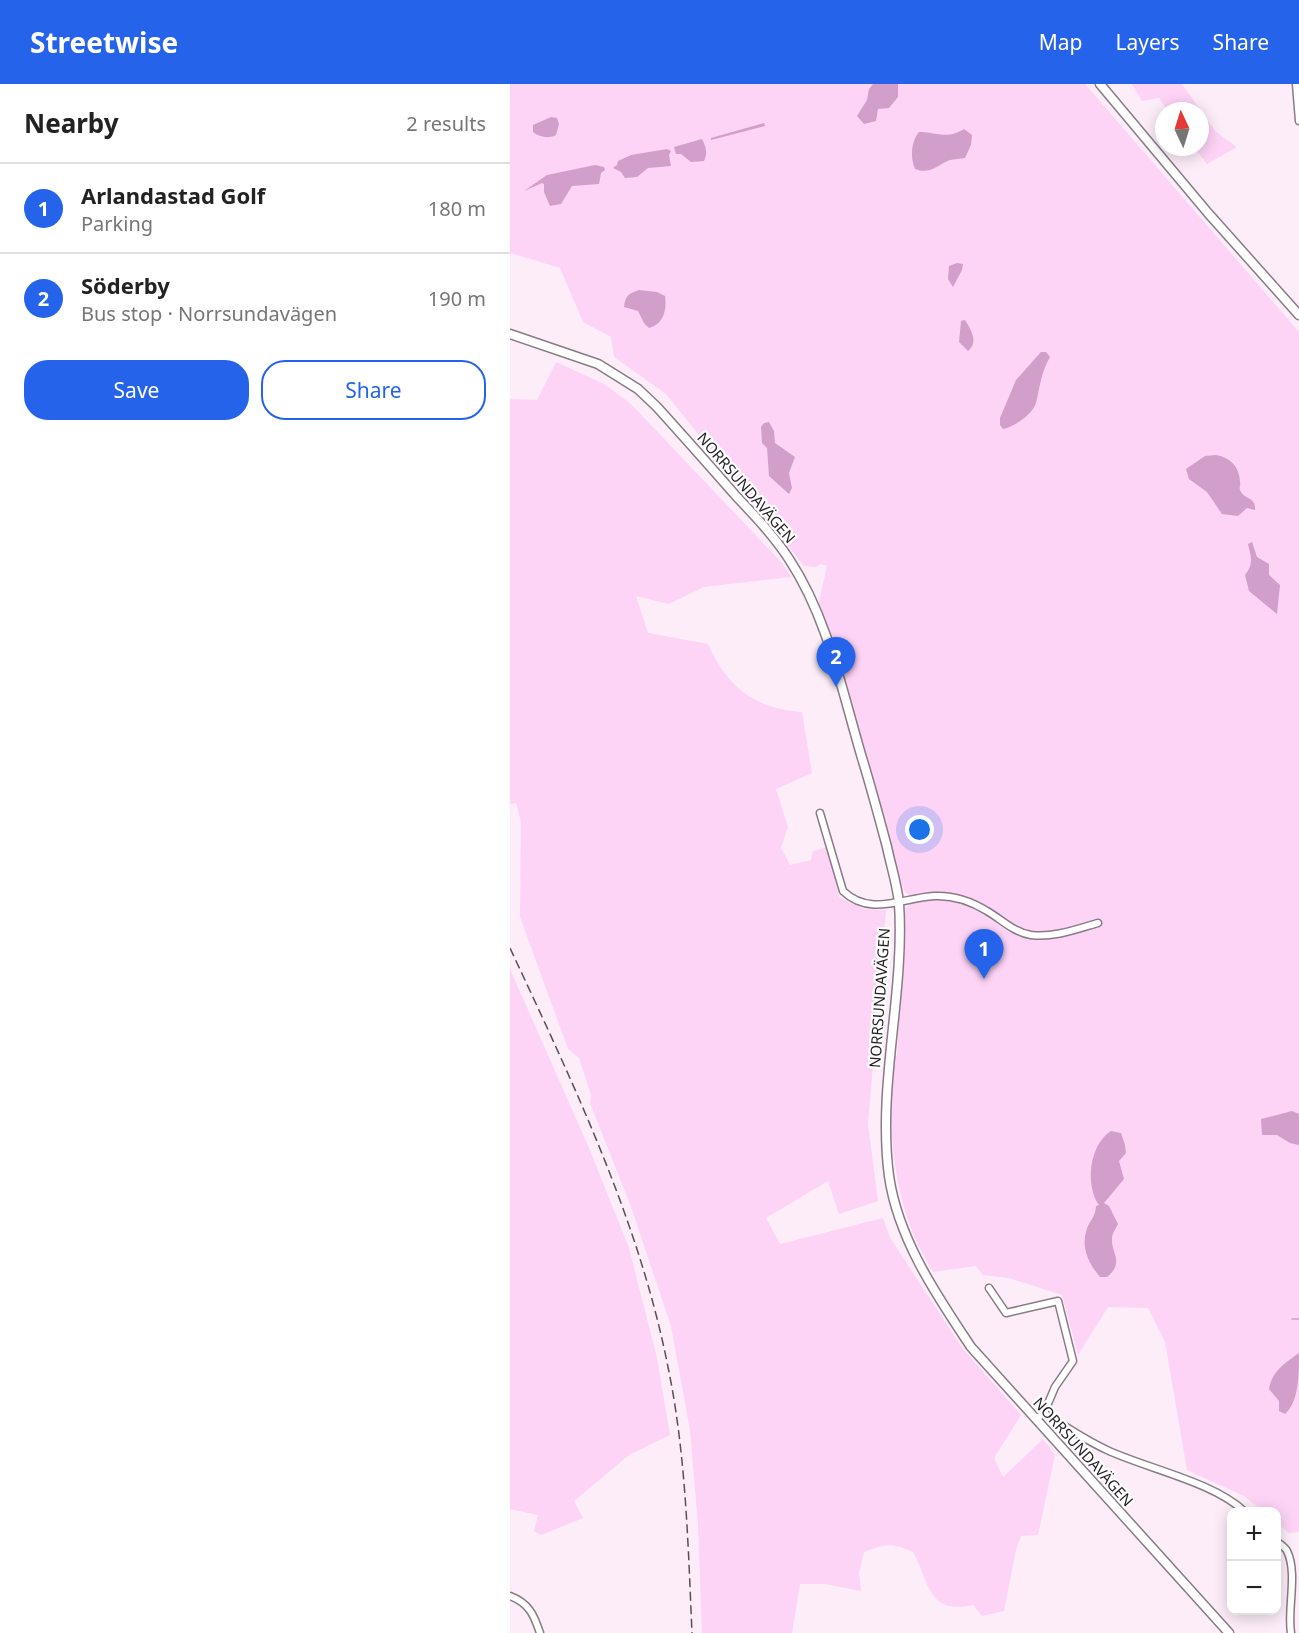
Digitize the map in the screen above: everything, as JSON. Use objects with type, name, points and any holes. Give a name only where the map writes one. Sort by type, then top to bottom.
[{"type":"street","points":[[1100,84],[1208,213],[1299,315]]},
{"type":"street","points":[[1296,84],[1299,121]]},
{"type":"street","name":"NORRSUNDAVÄGEN","points":[[510,334],[598,364],[638,389],[657,407],[776,540],[790,560],[813,602],[824,632],[873,796],[896,885],[898,977],[886,1101],[889,1178],[902,1226],[945,1308],[972,1347],[1229,1633]]},
{"type":"street","points":[[820,813],[843,891],[851,900],[868,905],[891,904],[935,896],[965,900],[987,911],[1009,927],[1028,934],[1065,932],[1098,923]]},
{"type":"street","points":[[989,1288],[1006,1313],[1058,1301],[1073,1362],[1055,1387],[1044,1413],[1036,1419]]},
{"type":"street","points":[[1044,1413],[1108,1451],[1196,1484],[1235,1502],[1240,1507]]},
{"type":"street","points":[[1281,1545],[1287,1550],[1290,1566],[1289,1622],[1291,1633]]},
{"type":"street","points":[[510,1596],[524,1602],[536,1621],[540,1633]]},
{"type":"shaded area","points":[[510,84],[1085,84],[1299,332],[1299,1532],[1289,1533],[1281,1526],[1281,1507],[1258,1507],[1244,1496],[1187,1470],[1165,1342],[1148,1308],[1108,1307],[1078,1355],[1062,1295],[1009,1278],[983,1275],[976,1266],[933,1272],[912,1231],[899,1189],[891,1124],[893,1058],[897,1056],[905,908],[910,905],[910,896],[904,891],[819,602],[827,566],[821,564],[816,567],[804,566],[666,394],[614,357],[611,337],[583,322],[560,268],[510,253]]},
{"type":"shaded area","points":[[873,84],[898,84],[898,97],[889,108],[878,109],[876,121],[864,124],[857,116]]},
{"type":"shaded area","points":[[1132,84],[1182,84],[1195,102],[1162,102],[1159,98],[1142,101]]},
{"type":"shaded area","points":[[551,117],[557,118],[559,124],[556,135],[544,137],[533,132],[533,125]]},
{"type":"shaded area","points":[[1209,122],[1216,132],[1237,147],[1207,164],[1201,156],[1209,156]]},
{"type":"shaded area","points":[[764,123],[765,126],[711,140],[711,138]]},
{"type":"shaded area","points":[[964,129],[972,135],[971,145],[965,158],[950,160],[925,171],[915,169],[912,150],[919,132],[947,135]]},
{"type":"shaded area","points":[[702,139],[706,150],[704,161],[691,162],[681,154],[676,154],[674,147]]},
{"type":"shaded area","points":[[667,149],[671,151],[669,155],[671,166],[648,168],[637,177],[625,178],[621,172],[613,168],[618,161],[631,155]]},
{"type":"shaded area","points":[[595,165],[604,167],[605,170],[601,173],[599,184],[572,186],[561,204],[550,206],[542,183],[524,191],[547,175]]},
{"type":"shaded area","points":[[957,263],[963,264],[962,270],[953,287],[948,279],[949,266]]},
{"type":"shaded area","points":[[639,290],[657,292],[665,296],[661,320],[649,328],[638,311],[624,307],[628,296]]},
{"type":"shaded area","points":[[965,320],[973,340],[968,351],[959,342],[961,321]]},
{"type":"shaded area","points":[[1041,352],[1046,352],[1050,357],[1036,403],[1022,419],[1003,429],[1000,425],[1000,418],[1016,380]]},
{"type":"shaded area","points":[[556,362],[604,384],[631,404],[783,564],[791,577],[704,587],[669,604],[636,596],[648,633],[708,644],[724,673],[744,693],[770,706],[802,712],[812,773],[776,789],[788,827],[781,848],[790,865],[811,860],[813,851],[828,847],[839,897],[864,909],[886,910],[868,1124],[878,1201],[839,1214],[828,1181],[766,1218],[780,1244],[883,1218],[890,1238],[963,1349],[1021,1415],[994,1458],[1003,1477],[1043,1439],[1055,1455],[1038,1535],[1021,1536],[1004,1611],[982,1616],[973,1605],[958,1607],[938,1601],[927,1585],[913,1552],[888,1545],[864,1552],[859,1573],[861,1591],[825,1584],[800,1584],[792,1633],[702,1633],[698,1524],[690,1430],[671,1326],[630,1204],[590,1103],[591,1095],[579,1058],[568,1049],[520,917],[521,822],[516,803],[510,804],[510,399],[537,400]]},
{"type":"shaded area","points":[[769,422],[774,431],[775,443],[795,457],[789,473],[792,488],[789,494],[769,476],[767,448],[762,443],[761,427],[764,423]]},
{"type":"shaded area","points":[[1216,455],[1226,458],[1236,467],[1240,490],[1254,503],[1255,510],[1247,508],[1238,516],[1222,514],[1207,492],[1189,479],[1186,469],[1205,456]]},
{"type":"shaded area","points":[[1252,542],[1257,557],[1269,564],[1269,575],[1280,585],[1277,614],[1249,591],[1245,575],[1251,563],[1248,544]]},
{"type":"shaded area","points":[[510,969],[589,1148],[629,1248],[657,1358],[670,1435],[629,1455],[574,1501],[583,1518],[541,1535],[534,1531],[538,1515],[510,1509]]},
{"type":"shaded area","points":[[1292,1111],[1299,1114],[1299,1145],[1290,1143],[1277,1135],[1262,1135],[1261,1119]]},
{"type":"shaded area","points":[[1111,1131],[1121,1133],[1126,1153],[1119,1161],[1124,1179],[1104,1203],[1109,1206],[1118,1224],[1112,1238],[1116,1258],[1115,1267],[1107,1277],[1100,1277],[1087,1256],[1085,1238],[1096,1206],[1099,1205],[1092,1187],[1094,1156],[1104,1137]]},
{"type":"shaded area","points":[[1299,1353],[1296,1395],[1290,1409],[1285,1414],[1279,1411],[1279,1401],[1269,1389],[1276,1372]]},
{"type":"waterway","points":[[1292,1319],[1299,1319]]},
{"type":"railway","points":[[510,948],[602,1153],[640,1258],[655,1312],[668,1367],[679,1433],[692,1633]]},
{"type":"place","name":"Söderby","points":[[836,687]]},
{"type":"place","name":"Arlandastad Golf","points":[[984,979]]}]
